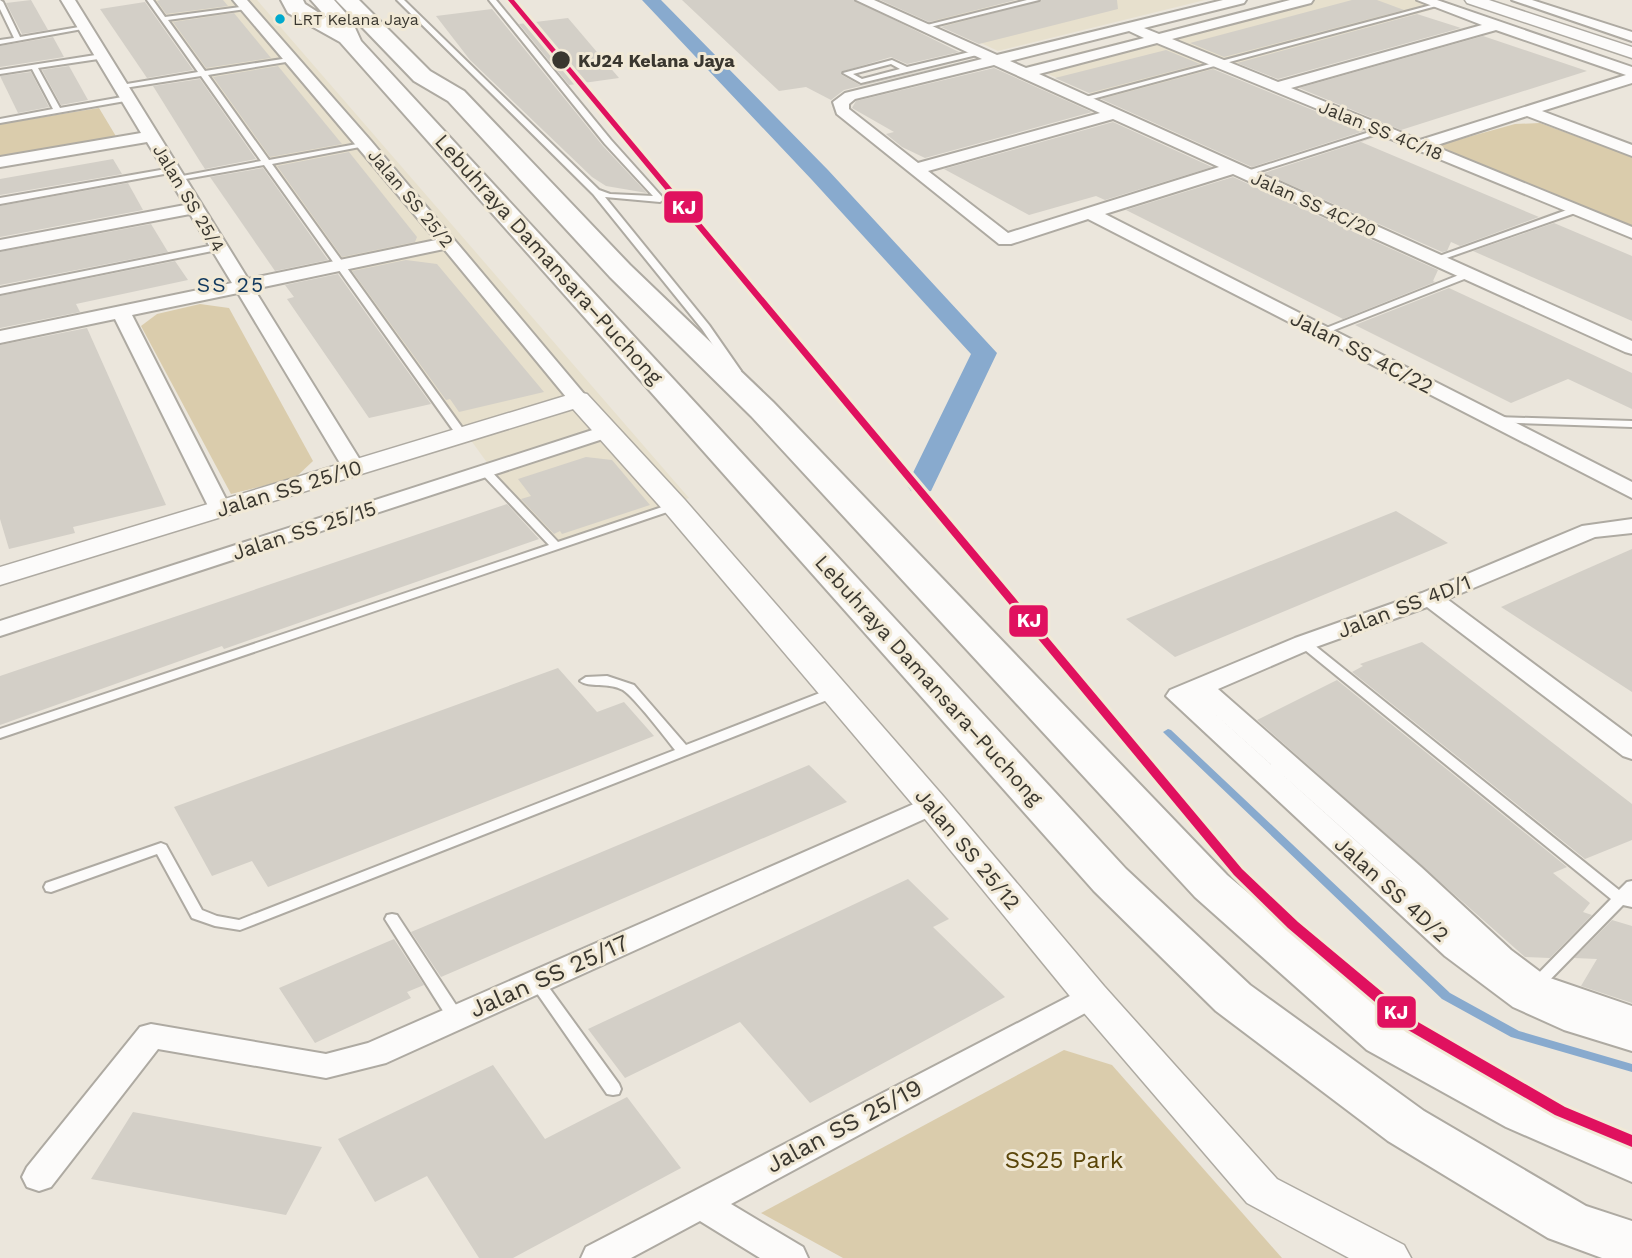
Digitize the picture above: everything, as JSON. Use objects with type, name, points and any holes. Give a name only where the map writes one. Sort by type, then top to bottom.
[{"type":"highway","points":[[292,0],[296,8],[351,43]]},
{"type":"highway","name":"Lebuhraya Damansara–Puchong","points":[[322,0],[340,19],[351,43],[1110,880],[1233,998],[1406,1126],[1567,1222],[1632,1245]]},
{"type":"highway","name":"Lebuhraya Damansara–Puchong","points":[[347,0],[422,76],[456,96],[620,271],[762,409],[1211,886],[1385,1037],[1524,1112],[1632,1160]]},
{"type":"highway","points":[[376,0],[446,71],[456,96]]},
{"type":"street","points":[[868,3],[897,0]]},
{"type":"street","points":[[1114,114],[932,172],[916,169],[842,111],[841,102],[850,96],[1238,0]]},
{"type":"street","points":[[1025,74],[1307,0]]},
{"type":"street","points":[[1474,0],[1608,45],[1632,41]]},
{"type":"street","points":[[1520,0],[1632,41]]},
{"type":"street","name":"Jalan SS 25/4","points":[[73,2],[85,28],[354,468]]},
{"type":"street","points":[[1430,2],[1632,72]]},
{"type":"street","name":"Jalan SS 25/2","points":[[243,3],[578,399]]},
{"type":"street","name":"Jalan SS 4C/20","points":[[868,3],[1632,348]]},
{"type":"street","points":[[1277,88],[1497,25]]},
{"type":"street","name":"Jalan SS 4C/18","points":[[1130,27],[1632,233]]},
{"type":"street","points":[[975,51],[999,43]]},
{"type":"street","points":[[1418,146],[1632,78]]},
{"type":"street","points":[[1527,111],[1632,151]]},
{"type":"street","points":[[0,162],[151,136]]},
{"type":"street","points":[[932,172],[1005,240],[1240,171]]},
{"type":"street","points":[[0,245],[195,208]]},
{"type":"street","name":"Jalan SS 4C/22","points":[[1091,214],[1632,491]]},
{"type":"street","points":[[0,337],[448,243]]},
{"type":"street","points":[[121,312],[220,509]]},
{"type":"street","name":"Jalan SS 25/12","points":[[578,399],[675,506],[932,805],[1091,996],[1262,1191],[1389,1258]]},
{"type":"street","name":"Jalan SS 25/10","points":[[0,576],[578,399]]},
{"type":"street","name":"Jalan SS 25/15","points":[[0,629],[608,431]]},
{"type":"street","name":"Jalan SS 4D/1","points":[[1189,691],[1304,643],[1430,598],[1590,531],[1632,526]]},
{"type":"street","points":[[1430,598],[1632,750]]},
{"type":"street","name":"Jalan SS 4D/2","points":[[1189,691],[1456,948],[1575,1022],[1632,1039]]},
{"type":"street","name":"Jalan SS 25/17","points":[[39,1177],[150,1036],[326,1066],[375,1054],[932,805]]},
{"type":"street","points":[[1530,992],[1632,1018]]},
{"type":"street","name":"Jalan SS 25/19","points":[[599,1258],[1091,996]]},
{"type":"street","points":[[699,1203],[790,1258]]},
{"type":"lane","points":[[150,0],[462,435]]},
{"type":"lane","points":[[400,0],[596,192],[706,327],[762,409]]},
{"type":"lane","points":[[492,0],[608,142],[660,199],[610,196],[596,192]]},
{"type":"lane","points":[[922,27],[1035,0]]},
{"type":"lane","points":[[0,2],[18,39]]},
{"type":"lane","points":[[1082,99],[1430,2]]},
{"type":"lane","points":[[163,19],[243,3]]},
{"type":"lane","points":[[0,42],[85,28]]},
{"type":"lane","points":[[907,70],[892,62],[847,73],[861,81],[907,70],[975,51]]},
{"type":"lane","points":[[0,72],[102,55]]},
{"type":"lane","points":[[0,121],[58,110],[203,74],[292,59]]},
{"type":"lane","points":[[34,66],[58,110]]},
{"type":"lane","points":[[1240,171],[1382,131]]},
{"type":"lane","points":[[0,201],[267,162],[365,144]]},
{"type":"lane","points":[[1435,259],[1575,210]]},
{"type":"lane","points":[[0,291],[219,247]]},
{"type":"lane","points":[[1321,331],[1469,274]]},
{"type":"lane","points":[[1494,420],[1632,425]]},
{"type":"lane","points":[[485,471],[556,546]]},
{"type":"lane","points":[[0,734],[675,506]]},
{"type":"lane","points":[[1304,643],[1626,900]]},
{"type":"lane","points":[[586,681],[607,680],[629,688],[684,751]]},
{"type":"lane","points":[[51,887],[161,848],[197,914],[215,921],[240,925],[835,692]]},
{"type":"lane","points":[[1530,992],[1626,900],[1632,886]]},
{"type":"lane","points":[[392,919],[456,1018]]},
{"type":"lane","points":[[537,982],[613,1090]]},
{"type":"shaded area","points":[[154,0],[257,0],[689,498],[547,546]]},
{"type":"shaded area","points":[[1019,0],[1205,0],[998,51],[932,20]]},
{"type":"shaded area","points":[[1287,0],[1415,0],[1438,8],[1106,100],[1028,65]]},
{"type":"green space","points":[[99,108],[117,138],[0,158],[0,124]]},
{"type":"green space","points":[[1540,123],[1632,157],[1632,226],[1432,147],[1515,124]]},
{"type":"green space","points":[[200,304],[229,308],[313,461],[295,478],[231,494],[141,326],[157,314]]},
{"type":"green space","name":"SS25 Park","points":[[1064,1050],[1112,1065],[1282,1258],[843,1258],[761,1213]]},
{"type":"building","points":[[31,0],[48,30],[22,34],[6,3]]},
{"type":"building","points":[[223,0],[228,6],[166,14],[157,1]]},
{"type":"building","points":[[682,0],[854,0],[959,52],[907,64],[891,57],[841,72],[860,85],[957,63],[844,90],[831,100],[806,87],[779,91]]},
{"type":"building","points":[[880,0],[1016,0],[929,22]]},
{"type":"building","points":[[1042,0],[1117,0],[1118,9],[979,44],[941,27]]},
{"type":"building","points":[[1352,0],[1377,0],[1404,10],[1224,57],[1190,43]]},
{"type":"building","points":[[145,2],[193,70],[147,78],[100,9]]},
{"type":"building","points":[[492,9],[603,146],[647,193],[606,186],[592,177],[470,60],[436,16]]},
{"type":"building","points":[[234,13],[271,58],[206,68],[173,22]]},
{"type":"building","points":[[1417,14],[1461,28],[1278,79],[1237,63]]},
{"type":"building","name":"KJ24 Kelana Jaya","points":[[568,18],[619,78],[569,85],[519,24]]},
{"type":"building","points":[[1483,36],[1587,71],[1401,130],[1299,88]]},
{"type":"building","points":[[53,37],[64,57],[0,67],[0,46]]},
{"type":"building","points":[[1166,50],[1200,64],[1089,93],[1055,78]]},
{"type":"building","points":[[69,66],[88,100],[61,105],[42,70]]},
{"type":"building","points":[[278,66],[342,144],[270,157],[213,77]]},
{"type":"building","points":[[994,68],[1092,112],[925,158],[902,147],[886,134],[894,132],[852,108],[856,101]]},
{"type":"building","points":[[1213,69],[1364,131],[1252,167],[1101,99]]},
{"type":"building","points":[[31,72],[49,107],[18,113],[0,76]]},
{"type":"building","points":[[200,79],[256,159],[205,169],[153,86]]},
{"type":"building","points":[[1113,122],[1212,167],[1105,200],[1096,196],[1029,215],[944,169]]},
{"type":"building","points":[[1378,136],[1361,142],[1539,217],[1460,246],[1451,242],[1447,251],[1442,252],[1264,173]]},
{"type":"building","points":[[349,152],[417,237],[415,242],[342,257],[277,166]]},
{"type":"building","points":[[113,159],[122,174],[0,195],[0,179]]},
{"type":"building","points":[[263,168],[328,260],[275,271],[210,177]]},
{"type":"building","points":[[1233,177],[1438,270],[1433,281],[1435,282],[1343,319],[1126,210]]},
{"type":"building","points":[[128,183],[143,210],[0,237],[0,206]]},
{"type":"building","points":[[1554,223],[1632,256],[1632,321],[1473,251]]},
{"type":"building","points":[[151,224],[168,252],[0,285],[0,252]]},
{"type":"building","points":[[406,260],[437,264],[544,392],[459,412],[450,399],[446,400],[352,271]]},
{"type":"building","points":[[175,261],[188,280],[76,304],[80,312],[0,328],[0,296]]},
{"type":"building","points":[[338,274],[431,404],[369,418],[287,299],[294,297],[285,285]]},
{"type":"building","points":[[1449,288],[1632,373],[1632,409],[1568,379],[1511,403],[1355,325]]},
{"type":"building","points":[[87,328],[166,505],[73,527],[75,533],[9,549],[0,519],[0,345]]},
{"type":"building","points":[[586,457],[612,460],[650,505],[562,534],[560,531],[554,534],[521,499],[531,496],[518,479]]},
{"type":"building","points":[[507,504],[539,539],[224,649],[222,646],[0,725],[0,676]]},
{"type":"building","points":[[1396,511],[1448,543],[1175,657],[1126,619]]},
{"type":"building","points":[[1632,549],[1632,692],[1501,607],[1584,570]]},
{"type":"building","points":[[1422,642],[1632,804],[1632,840],[1585,859],[1352,672],[1363,666],[1360,664]]},
{"type":"building","points":[[558,668],[597,712],[624,702],[654,736],[268,887],[252,861],[212,876],[174,807]]},
{"type":"building","points":[[1337,680],[1567,867],[1553,873],[1590,903],[1583,912],[1592,915],[1550,958],[1525,957],[1257,720]]},
{"type":"building","points":[[809,765],[847,802],[441,977],[411,932]]},
{"type":"building","points":[[908,879],[949,919],[933,927],[1005,997],[810,1103],[740,1022],[625,1078],[588,1029]]},
{"type":"building","points":[[1612,920],[1632,926],[1632,1003],[1581,986],[1597,959],[1574,958]]},
{"type":"building","points":[[394,939],[424,985],[407,992],[411,998],[315,1043],[279,988]]},
{"type":"building","points":[[493,1065],[545,1139],[627,1097],[681,1168],[513,1258],[479,1258],[427,1176],[375,1202],[338,1139]]},
{"type":"building","points":[[133,1112],[322,1147],[286,1215],[91,1179]]},
{"type":"waterway","points":[[651,0],[820,175],[984,353],[921,485]]},
{"type":"waterway","points":[[1168,732],[1446,996],[1515,1034],[1632,1068]]},
{"type":"transit line","name":"KJ","points":[[511,0],[1238,872],[1293,925],[1413,1026],[1560,1111],[1632,1141]]},
{"type":"place","name":"LRT Kelana Jaya","points":[[280,19]]},
{"type":"place","name":"KJ24 Kelana Jaya","points":[[561,60]]},
{"type":"district","name":"SS 25","points":[[231,284]]}]
